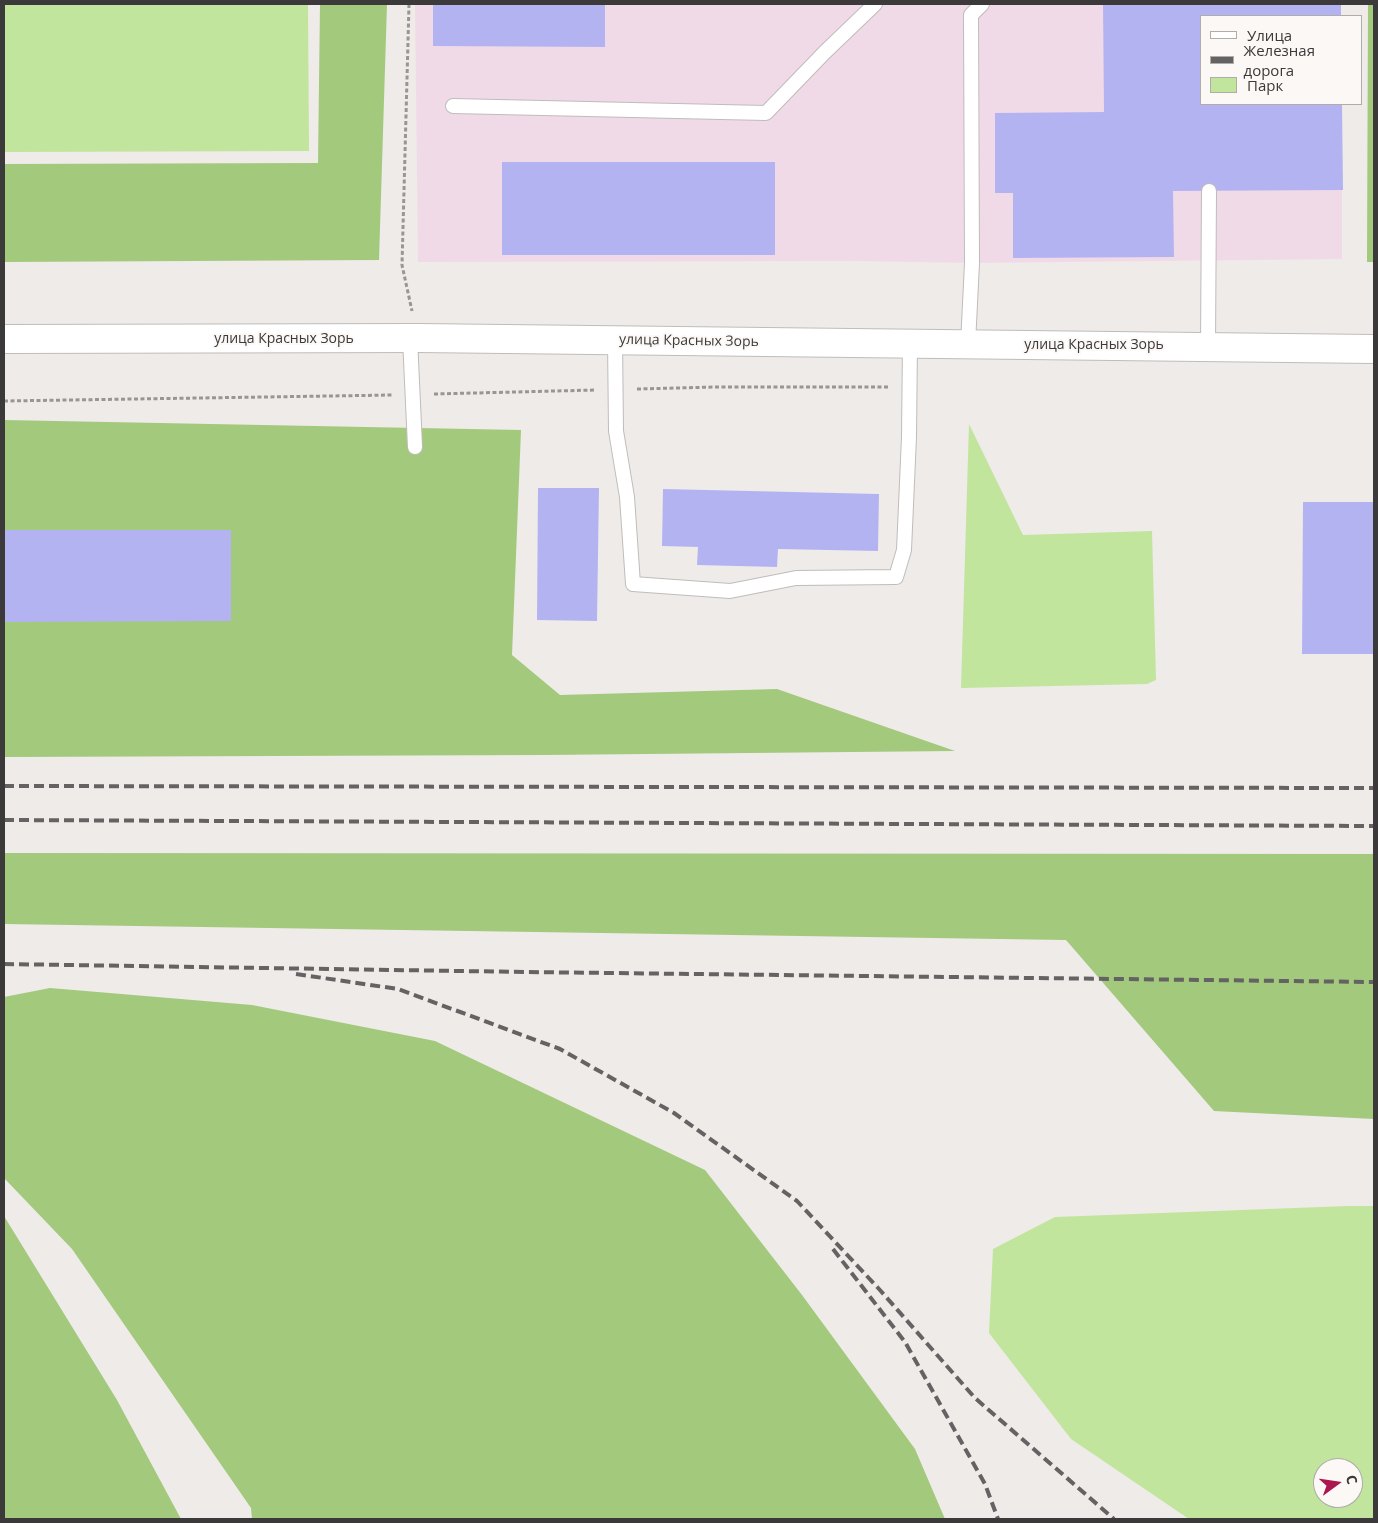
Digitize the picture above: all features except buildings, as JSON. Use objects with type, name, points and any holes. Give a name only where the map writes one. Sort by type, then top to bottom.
[{"type":"street","name":"улица Красных Зорь","points":[[4,339],[414,338],[1374,348]]},
{"type":"lane","points":[[453,106],[766,113],[875,4]]},
{"type":"lane","points":[[968,344],[972,264],[972,14],[982,4]]},
{"type":"lane","points":[[1208,346],[1209,191]]},
{"type":"lane","points":[[414,338],[412,395],[415,447]]},
{"type":"lane","points":[[615,340],[616,431],[627,497],[633,584],[730,591],[796,578],[896,577],[904,550],[909,437],[910,343]]},
{"type":"path","points":[[409,4],[402,266],[414,338]]},
{"type":"path","points":[[4,401],[412,395],[726,387],[910,387]]},
{"type":"shaded area","points":[[415,4],[1341,4],[1341,15],[1200,15],[1200,105],[1342,105],[1342,259],[972,263],[857,261],[418,262]]},
{"type":"green space","points":[[4,4],[308,4],[309,151],[4,152]]},
{"type":"green space","points":[[320,4],[387,4],[379,260],[4,262],[4,164],[318,163]]},
{"type":"green space","points":[[1368,4],[1374,4],[1374,262],[1367,262]]},
{"type":"green space","points":[[4,420],[521,430],[512,655],[560,695],[777,689],[955,751],[4,757]]},
{"type":"green space","points":[[969,424],[1023,535],[1152,531],[1156,680],[1147,684],[961,688]]},
{"type":"green space","points":[[4,853],[1374,854],[1374,1119],[1214,1111],[1066,940],[4,924]]},
{"type":"green space","points":[[50,988],[252,1005],[435,1041],[705,1170],[802,1295],[915,1449],[945,1519],[252,1519],[251,1508],[72,1249],[4,1178],[4,997]]},
{"type":"green space","points":[[1374,1206],[1374,1519],[1189,1519],[1071,1439],[989,1333],[993,1249],[1055,1217]]},
{"type":"green space","points":[[4,1216],[117,1400],[181,1519],[4,1519]]},
{"type":"railway","points":[[4,786],[1374,788]]},
{"type":"railway","points":[[4,820],[1374,826]]},
{"type":"railway","points":[[4,964],[1374,982]]},
{"type":"railway","points":[[296,974],[398,989],[560,1049],[674,1113],[797,1201],[879,1289],[975,1398],[1114,1519]]},
{"type":"railway","points":[[833,1249],[905,1342],[985,1484],[998,1519]]}]
